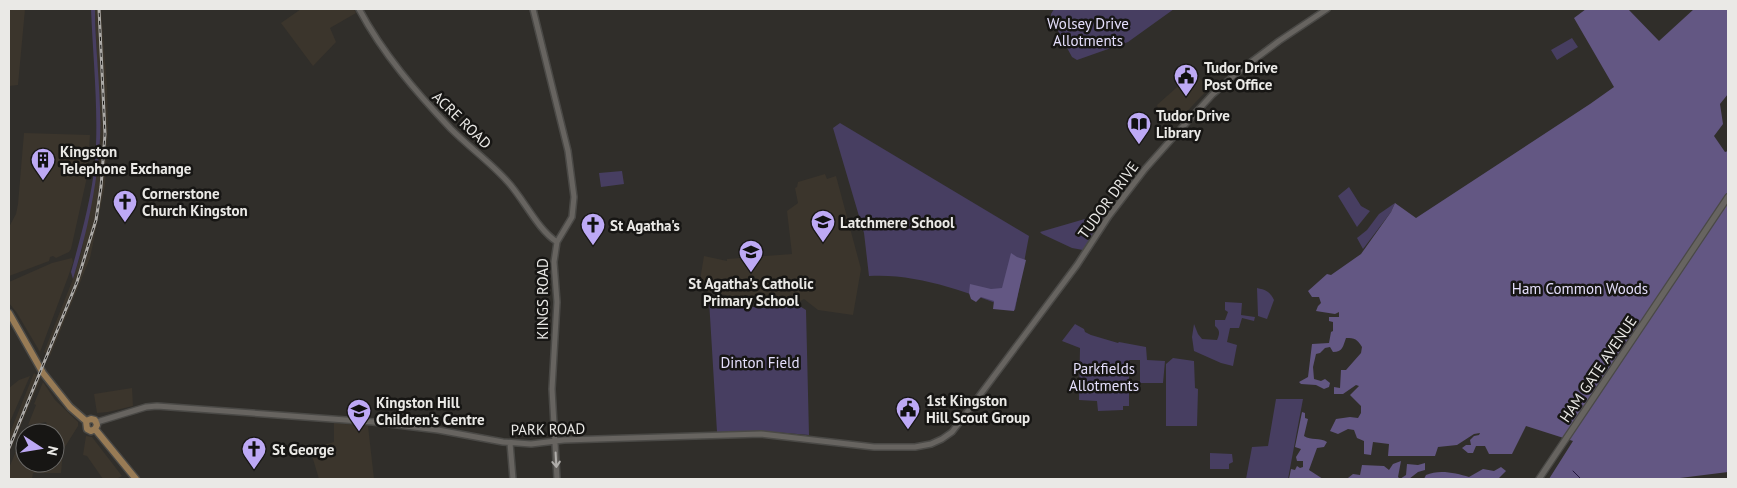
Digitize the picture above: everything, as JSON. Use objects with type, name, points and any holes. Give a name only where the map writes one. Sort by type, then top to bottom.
[{"type":"main road","name":"HAM GATE AVENUE","points":[[1539,479],[1728,197]]},
{"type":"main road","points":[[9,313],[43,373],[70,407],[86,422],[87,429],[91,431],[95,429]]},
{"type":"main road","points":[[86,422],[91,419],[96,422],[95,429]]},
{"type":"main road","points":[[95,429],[136,479]]},
{"type":"street","name":"ACRE ROAD","points":[[358,9],[378,41],[417,93],[452,129],[508,181],[547,233],[557,242]]},
{"type":"street","name":"KINGS ROAD","points":[[533,9],[564,135],[574,197],[572,218],[557,242],[554,262],[557,302],[552,389],[557,479]]},
{"type":"street","name":"TUDOR DRIVE","points":[[942,439],[952,432],[995,377],[1081,260],[1109,216],[1145,169],[1177,133],[1212,95],[1239,71],[1327,9]]},
{"type":"street","name":"PARK ROAD","points":[[96,422],[146,407],[157,406],[373,422],[438,430],[510,443],[531,444],[555,441],[761,434],[812,441],[900,448],[926,445],[942,439]]},
{"type":"street","points":[[510,443],[513,479]]},
{"type":"shaded area","points":[[9,9],[25,9],[18,85],[9,86]]},
{"type":"shaded area","points":[[95,9],[101,9],[107,87],[108,128],[105,185],[90,258],[50,356],[44,352],[73,279],[82,250],[100,139]]},
{"type":"shaded area","points":[[301,9],[354,9],[356,13],[330,28],[336,42],[313,66],[281,23]]},
{"type":"shaded area","points":[[1194,72],[1209,88],[1179,120],[1174,117],[1161,118],[1157,105]]},
{"type":"shaded area","points":[[24,133],[90,135],[87,177],[69,252],[56,258],[50,257],[49,261],[9,276],[9,227],[16,214],[18,204]]},
{"type":"shaded area","name":"Latchmere School","points":[[825,174],[827,179],[836,176],[861,269],[853,315],[818,310],[804,299],[797,303],[753,301],[702,290],[699,286],[704,256],[727,261],[727,259],[792,254],[787,211],[798,203],[795,188],[798,182]]},
{"type":"shaded area","points":[[72,258],[73,262],[68,277],[40,352],[9,303],[9,282],[52,263]]},
{"type":"shaded area","points":[[34,373],[41,378],[22,423],[15,423],[15,439],[9,453],[9,435]]},
{"type":"shaded area","points":[[30,376],[9,424],[9,388],[19,380]]},
{"type":"shaded area","points":[[43,382],[55,400],[78,422],[78,426],[65,447],[65,423],[29,423],[36,405],[34,404]]},
{"type":"shaded area","points":[[132,388],[133,406],[97,413],[94,394]]},
{"type":"shaded area","points":[[334,423],[368,426],[374,479],[319,479],[310,449],[334,442]]},
{"type":"shaded area","points":[[86,436],[92,437],[122,476],[116,479],[103,479],[87,456],[83,455]]},
{"type":"shaded area","points":[[15,454],[15,473],[33,473],[32,479],[9,479],[9,468]]},
{"type":"green space","points":[[91,9],[95,9],[100,139],[91,210],[73,279],[71,272],[88,204],[95,163],[96,105]]},
{"type":"green space","name":"Wolsey Drive Allotments","points":[[1054,9],[1174,9],[1128,42],[1077,60],[1072,57],[1066,46],[1067,42],[1063,40],[1051,18]]},
{"type":"green space","name":"Ham Common Woods","points":[[1586,9],[1628,9],[1659,41],[1694,9],[1728,9],[1728,94],[1720,104],[1723,124],[1714,136],[1725,152],[1728,151],[1728,472],[1672,479],[1549,479],[1573,441],[1526,426],[1512,454],[1489,454],[1485,446],[1476,446],[1473,453],[1468,453],[1462,448],[1466,445],[1471,445],[1470,440],[1480,433],[1474,434],[1457,445],[1438,447],[1435,456],[1388,456],[1389,444],[1373,442],[1371,455],[1364,454],[1364,441],[1357,438],[1354,430],[1348,429],[1338,434],[1330,431],[1336,419],[1358,418],[1361,413],[1361,406],[1350,395],[1359,386],[1356,385],[1343,394],[1334,394],[1334,387],[1340,388],[1341,370],[1346,370],[1361,353],[1362,347],[1359,342],[1355,339],[1346,338],[1339,351],[1333,352],[1330,347],[1316,354],[1313,367],[1314,379],[1321,381],[1325,379],[1330,383],[1329,387],[1324,389],[1316,385],[1301,384],[1299,382],[1308,377],[1312,344],[1329,343],[1331,332],[1333,331],[1333,322],[1329,321],[1329,317],[1339,317],[1339,312],[1335,314],[1316,311],[1321,303],[1319,297],[1312,297],[1308,291],[1327,274],[1331,275],[1361,254],[1391,212],[1395,203],[1416,218],[1614,87],[1574,18]]},
{"type":"green space","points":[[1572,38],[1578,47],[1557,60],[1551,50]]},
{"type":"green space","points":[[840,123],[1029,236],[1015,310],[961,291],[925,281],[888,276],[869,276],[864,233],[833,128]]},
{"type":"green space","points":[[622,171],[624,184],[601,187],[599,173]]},
{"type":"green space","points":[[1349,187],[1361,206],[1370,211],[1357,227],[1338,196]]},
{"type":"green space","points":[[1395,203],[1391,212],[1363,249],[1357,238],[1367,230],[1379,214]]},
{"type":"green space","points":[[1102,214],[1104,217],[1083,250],[1072,248],[1040,232]]},
{"type":"green space","points":[[1011,253],[1026,260],[1014,311],[993,309],[994,301],[981,297],[976,302],[971,299],[969,293],[970,284],[991,289],[1002,288]]},
{"type":"green space","points":[[1257,288],[1268,292],[1274,300],[1267,319],[1258,316]]},
{"type":"green space","name":"Dinton Field","points":[[709,300],[760,308],[798,305],[806,310],[809,435],[761,431],[717,432]]},
{"type":"green space","points":[[1225,302],[1242,303],[1241,315],[1255,317],[1254,321],[1242,318],[1239,328],[1230,328],[1227,342],[1237,345],[1233,366],[1221,363],[1194,351],[1192,337],[1194,324],[1202,339],[1217,340],[1219,332],[1215,326],[1215,320],[1225,320],[1228,312],[1225,310]]},
{"type":"green space","name":"Parkfields Allotments","points":[[1075,324],[1091,335],[1118,343],[1146,347],[1147,360],[1165,361],[1163,383],[1140,383],[1140,360],[1129,360],[1129,406],[1123,406],[1123,410],[1098,411],[1097,401],[1079,400],[1080,348],[1062,341]]},
{"type":"green space","points":[[1173,358],[1194,361],[1195,388],[1198,389],[1197,426],[1166,426],[1166,364]]},
{"type":"green space","points":[[1276,399],[1303,399],[1288,479],[1246,479],[1252,447],[1268,446]]},
{"type":"green space","points":[[1302,412],[1305,413],[1305,418],[1308,419],[1304,436],[1327,442],[1324,447],[1317,448],[1309,470],[1323,479],[1289,479],[1291,469],[1295,470],[1297,466],[1303,467],[1303,461],[1297,461],[1296,457],[1301,449],[1295,447]]},
{"type":"green space","points":[[1210,453],[1232,454],[1233,462],[1229,464],[1229,469],[1210,469]]},
{"type":"green space","points":[[1401,461],[1398,477],[1400,479],[1348,478],[1353,474],[1360,475],[1362,465],[1384,466],[1389,470],[1393,464]]},
{"type":"green space","points":[[1425,463],[1425,470],[1418,472],[1409,479],[1400,479],[1406,475],[1407,464],[1418,465]]},
{"type":"green space","points":[[1501,467],[1506,471],[1498,479],[1424,479],[1426,475],[1431,473],[1442,472],[1469,477],[1483,469],[1494,471]]},
{"type":"waterway","points":[[1573,471],[1581,479]]},
{"type":"railway","points":[[9,448],[77,282],[96,220],[101,187],[105,134],[99,9]]},
{"type":"place","name":"Tudor Drive Post Office","points":[[1186,97]]},
{"type":"place","name":"Tudor Drive Library","points":[[1139,145]]},
{"type":"place","name":"Kingston Telephone Exchange","points":[[43,181]]},
{"type":"place","name":"Cornerstone Church Kingston","points":[[125,223]]},
{"type":"place","name":"Latchmere School","points":[[823,243]]},
{"type":"place","name":"St Agatha's","points":[[593,246]]},
{"type":"place","name":"St Agatha's Catholic Primary School","points":[[751,273]]},
{"type":"place","name":"1st Kingston Hill Scout Group","points":[[908,430]]},
{"type":"place","name":"Kingston Hill Children's Centre","points":[[359,432]]},
{"type":"place","name":"St George","points":[[254,470]]}]
